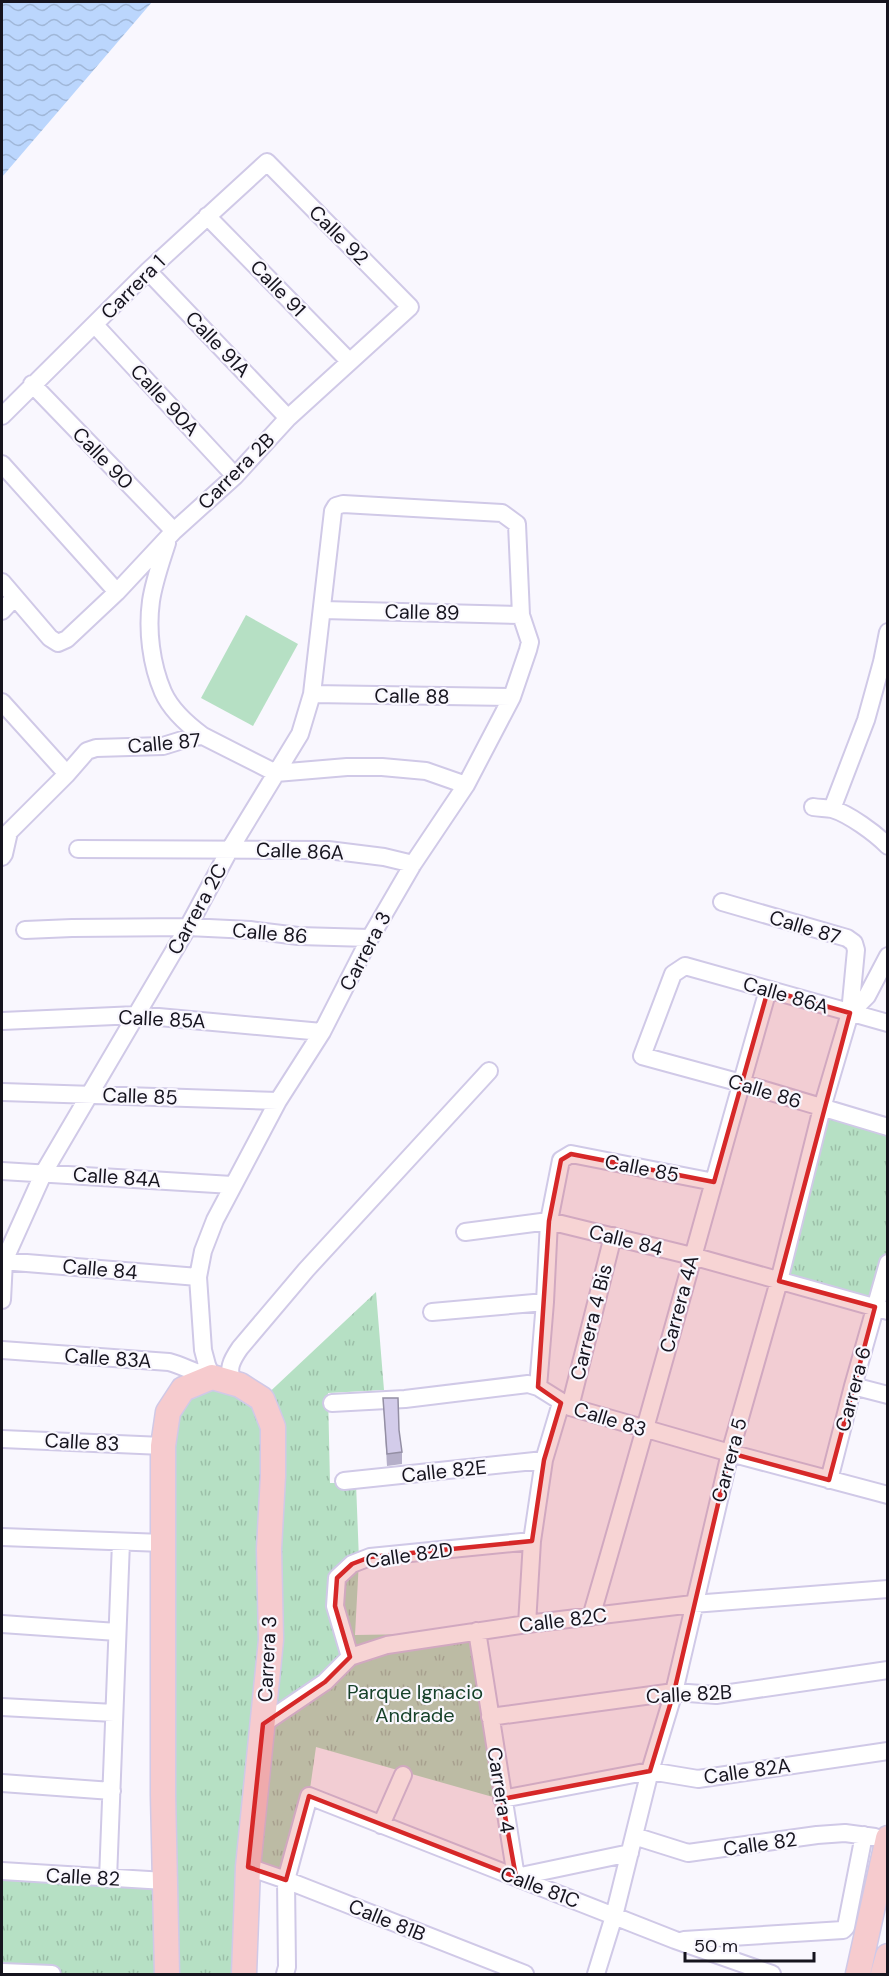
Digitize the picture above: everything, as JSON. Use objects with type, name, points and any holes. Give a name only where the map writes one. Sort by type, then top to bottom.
[{"type":"main road","points":[[166,1974],[163,1446],[168,1412],[183,1389],[222,1380]]},
{"type":"main road","name":"Carrera 3","points":[[222,1380],[240,1385],[262,1400],[273,1427],[269,1549],[271,1640],[248,1867],[244,1974]]},
{"type":"main road","points":[[858,1974],[880,1837]]},
{"type":"main road","points":[[883,1974],[888,1956]]},
{"type":"street","name":"Carrera 1","points":[[2,416],[148,271],[267,162]]},
{"type":"street","name":"Calle 92","points":[[267,162],[410,307]]},
{"type":"street","name":"Calle 91","points":[[207,216],[349,361]]},
{"type":"street","name":"Calle 91A","points":[[148,271],[288,418]]},
{"type":"street","name":"Carrera 2B","points":[[15,597],[50,638],[58,643],[67,639],[117,592],[172,534],[235,476],[288,418],[410,307]]},
{"type":"street","name":"Calle 90A","points":[[95,325],[235,476]]},
{"type":"street","name":"Calle 90","points":[[32,384],[172,534]]},
{"type":"street","points":[[2,464],[117,592]]},
{"type":"street","name":"Carrera 3","points":[[222,1380],[207,1365],[203,1350],[198,1277],[207,1241],[232,1185],[278,1101],[322,1032],[370,939],[413,864],[466,785],[512,697],[530,642],[521,615],[517,524],[502,513],[343,504]]},
{"type":"street","name":"Carrera 2C","points":[[2,1300],[3,1261],[44,1172],[188,927],[230,849],[300,734],[312,694],[333,511],[336,506],[343,504]]},
{"type":"street","points":[[172,534],[151,602],[149,628],[152,652],[164,693],[187,724],[203,736]]},
{"type":"street","points":[[2,582],[15,597],[2,611]]},
{"type":"street","name":"Calle 89","points":[[323,610],[521,615]]},
{"type":"street","points":[[832,809],[866,720],[888,632]]},
{"type":"street","name":"Calle 88","points":[[312,694],[512,697]]},
{"type":"street","points":[[2,702],[67,774]]},
{"type":"street","name":"Calle 87","points":[[5,829],[67,774],[87,751],[96,748],[164,746],[203,736],[276,773]]},
{"type":"street","points":[[276,773],[347,767],[382,767],[426,771],[466,785]]},
{"type":"street","points":[[813,807],[832,809],[867,829],[887,845]]},
{"type":"street","points":[[2,857],[5,829]]},
{"type":"street","name":"Calle 86A","points":[[78,849],[328,850],[384,857],[413,864]]},
{"type":"street","name":"Calle 87","points":[[722,902],[847,938],[854,943],[856,950],[850,1013]]},
{"type":"street","name":"Calle 86","points":[[25,930],[188,927],[370,939]]},
{"type":"street","name":"Carrera 5","points":[[596,1974],[614,1916],[650,1770],[674,1692],[730,1453],[779,1281],[822,1108],[850,1013],[867,996],[888,956]]},
{"type":"street","name":"Calle 86A","points":[[642,1056],[673,974],[685,966],[888,1023]]},
{"type":"street","name":"Carrera 4A","points":[[591,1617],[646,1430],[692,1256],[768,990]]},
{"type":"street","name":"Calle 85A","points":[[2,1021],[137,1015],[322,1032]]},
{"type":"street","name":"Calle 86","points":[[642,1056],[888,1127]]},
{"type":"street","points":[[222,1380],[229,1374],[231,1362],[240,1348],[306,1270],[489,1071]]},
{"type":"street","name":"Calle 85","points":[[2,1092],[278,1101]]},
{"type":"street","name":"Calle 85","points":[[549,1221],[561,1160],[571,1154],[714,1182]]},
{"type":"street","name":"Calle 84A","points":[[2,1171],[232,1185]]},
{"type":"street","points":[[332,1403],[405,1400],[528,1384],[538,1387],[549,1221]]},
{"type":"street","name":"Calle 84","points":[[465,1232],[549,1221],[692,1256],[881,1309]]},
{"type":"street","name":"Carrera 4 Bis","points":[[565,1405],[613,1236]]},
{"type":"street","name":"Calle 84","points":[[3,1261],[198,1277]]},
{"type":"street","name":"Carrera 6","points":[[829,1480],[853,1386],[881,1309],[888,1263]]},
{"type":"street","points":[[432,1312],[545,1302]]},
{"type":"street","name":"Calle 83A","points":[[2,1350],[169,1362],[182,1365],[198,1374],[222,1380]]},
{"type":"street","points":[[853,1386],[888,1395]]},
{"type":"street","name":"Calle 83","points":[[538,1387],[565,1405],[646,1430],[888,1495]]},
{"type":"street","points":[[527,1624],[532,1541],[544,1460],[565,1405]]},
{"type":"street","name":"Calle 83","points":[[2,1439],[163,1446]]},
{"type":"street","name":"Calle 82E","points":[[344,1481],[544,1460]]},
{"type":"street","points":[[2,1537],[163,1543]]},
{"type":"street","name":"Calle 82D","points":[[350,1657],[335,1606],[337,1578],[352,1564],[370,1557],[532,1541]]},
{"type":"street","points":[[108,1879],[121,1542]]},
{"type":"street","name":"Calle 82C","points":[[263,1724],[325,1682],[350,1657],[387,1645],[527,1624],[693,1604],[888,1589]]},
{"type":"street","points":[[2,1624],[117,1632]]},
{"type":"street","name":"Carrera 4","points":[[477,1631],[516,1877]]},
{"type":"street","name":"Calle 82B","points":[[490,1717],[674,1692],[716,1695],[888,1670]]},
{"type":"street","points":[[2,1707],[114,1713]]},
{"type":"street","name":"Calle 82A","points":[[502,1799],[650,1770],[698,1779],[888,1751]]},
{"type":"street","points":[[381,1825],[403,1774]]},
{"type":"street","points":[[2,1783],[111,1791]]},
{"type":"street","name":"Calle 81C","points":[[286,1880],[309,1796],[675,1940],[772,1974]]},
{"type":"street","name":"Calle 82","points":[[516,1877],[632,1845],[688,1853],[817,1835],[845,1833],[880,1837]]},
{"type":"street","points":[[675,1940],[843,1930],[880,1837]]},
{"type":"street","name":"Calle 81B","points":[[248,1867],[525,1974]]},
{"type":"street","name":"Calle 82","points":[[2,1871],[165,1881]]},
{"type":"street","points":[[286,1880],[286,1971],[302,1974]]},
{"type":"street","points":[[2,1972],[52,1974]]},
{"type":"highlighted area","points":[[768,990],[850,1013],[779,1281],[875,1307],[829,1480],[730,1453],[674,1692],[650,1771],[502,1799],[516,1877],[309,1796],[286,1880],[248,1867],[263,1724],[325,1682],[350,1657],[335,1606],[337,1578],[352,1564],[370,1557],[532,1541],[544,1460],[561,1403],[538,1387],[549,1221],[561,1160],[571,1154],[714,1182]]},
{"type":"green space","points":[[246,615],[298,644],[253,726],[201,698]]},
{"type":"green space","points":[[824,1111],[887,1130],[887,1255],[874,1304],[783,1280]]},
{"type":"green space","name":"Parque Ignacio Andrade","points":[[376,1292],[384,1390],[328,1393],[330,1483],[356,1483],[359,1560],[355,1635],[476,1633],[500,1799],[316,1747],[309,1796],[286,1880],[249,1867],[242,1974],[2,1972],[2,1871],[165,1880],[170,1414],[212,1379],[261,1400]]},
{"type":"water","points":[[2,2],[152,2],[2,177]]},
{"type":"building","points":[[383,1398],[398,1398],[402,1452],[387,1454]]}]
